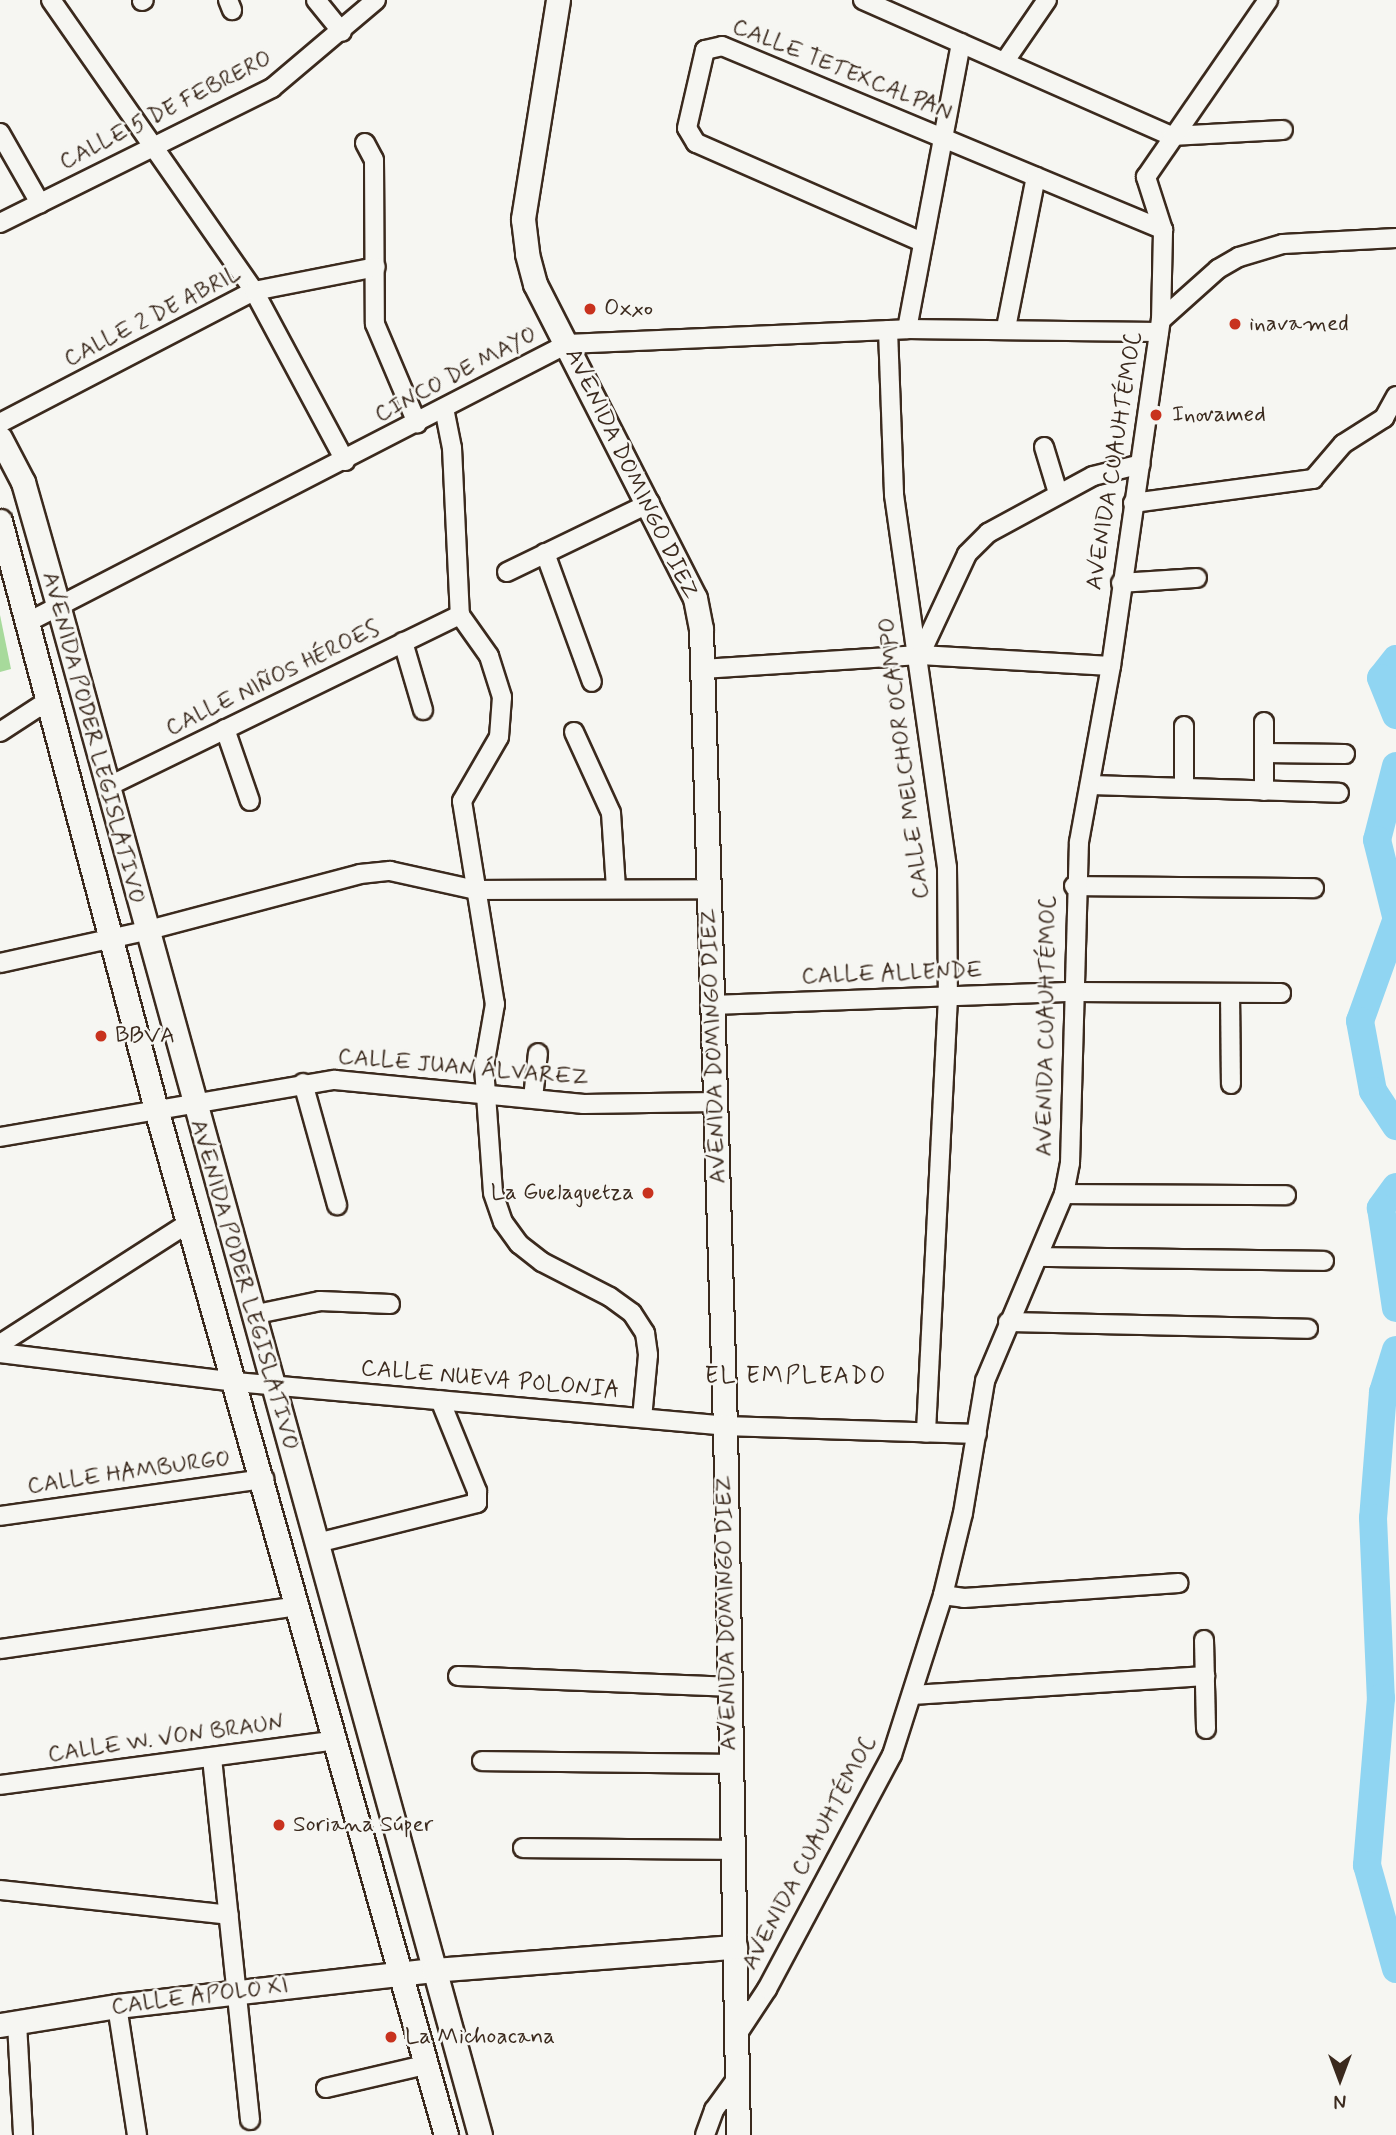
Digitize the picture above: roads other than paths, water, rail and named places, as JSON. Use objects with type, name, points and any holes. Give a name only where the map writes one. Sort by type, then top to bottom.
[{"type":"main road","name":"AVENIDA DOMINGO DIEZ","points":[[558,0],[523,219],[535,284],[650,503],[695,598],[702,669],[725,1426],[728,1764],[738,2033],[738,2135]]},
{"type":"main road","name":"AVENIDA PODER LEGISLATIVO","points":[[0,438],[23,482],[58,605],[192,1102],[480,2135]]},
{"type":"main road","name":"AVENIDA PODER LEGISLATIVO","points":[[0,521],[156,1109],[264,1479],[446,2135]]},
{"type":"main road","name":"CALLE APOLO XI","points":[[9,2024],[117,2006],[433,1970],[734,1947]]},
{"type":"street","points":[[51,0],[254,290],[345,461]]},
{"type":"street","points":[[316,0],[342,32]]},
{"type":"street","name":"CALLE 5 DE FEBRERO","points":[[0,223],[272,88],[342,32],[376,0]]},
{"type":"street","points":[[863,0],[1171,136],[1283,130]]},
{"type":"street","points":[[1005,61],[1047,0]]},
{"type":"street","name":"AVENIDA CUAUHTÉMOC","points":[[738,2033],[767,1989],[892,1755],[943,1595],[985,1381],[1008,1322],[1041,1257],[1064,1194],[1070,1163],[1074,886],[1111,666],[1160,326],[1163,230],[1146,177],[1171,136],[1268,0]]},
{"type":"street","points":[[907,329],[961,43]]},
{"type":"street","name":"CALLE TETEXCALPAN","points":[[922,242],[696,143],[687,128],[705,50],[722,46],[1163,230]]},
{"type":"street","points":[[0,133],[40,202]]},
{"type":"street","points":[[365,143],[374,160],[375,324],[417,423]]},
{"type":"street","points":[[1006,328],[1036,177]]},
{"type":"street","points":[[1160,326],[1218,269],[1240,257],[1294,243],[1396,238]]},
{"type":"street","name":"CALLE 2 DE ABRIL","points":[[0,423],[254,290],[376,267]]},
{"type":"street","name":"CINCO DE MAYO","points":[[28,622],[345,461],[567,344],[907,329],[1160,326]]},
{"type":"street","name":"CALLE MELCHOR OCAMPO","points":[[888,330],[894,495],[920,655],[947,867],[948,997],[926,1432]]},
{"type":"street","points":[[1133,503],[1313,479],[1343,444],[1384,418],[1396,396]]},
{"type":"street","points":[[444,408],[452,448],[460,615],[489,656],[502,697],[499,737],[462,801],[495,1004],[484,1067],[489,1166],[503,1222],[519,1244],[542,1262],[610,1297],[632,1313],[645,1333],[648,1355],[642,1418]]},
{"type":"street","points":[[1044,447],[1058,493]]},
{"type":"street","points":[[920,655],[967,554],[988,533],[1093,476],[1141,464]]},
{"type":"street","points":[[507,572],[650,503]]},
{"type":"street","points":[[545,553],[592,682]]},
{"type":"street","points":[[1121,583],[1197,578]]},
{"type":"street","name":"CALLE NIÑOS HÉROES","points":[[107,787],[460,615]]},
{"type":"street","points":[[403,642],[423,710]]},
{"type":"street","points":[[702,669],[920,655],[1111,666]]},
{"type":"street","points":[[0,732],[48,700]]},
{"type":"street","points":[[1264,722],[1264,791]]},
{"type":"street","points":[[1184,726],[1184,788]]},
{"type":"street","points":[[225,729],[250,801]]},
{"type":"street","points":[[574,732],[611,813],[616,889]]},
{"type":"street","points":[[1265,752],[1345,754]]},
{"type":"street","points":[[1091,785],[1339,793]]},
{"type":"street","points":[[0,963],[145,931],[360,874],[390,871],[475,890],[709,889]]},
{"type":"street","points":[[1074,886],[1314,888]]},
{"type":"street","name":"CALLE ALLENDE","points":[[712,1005],[1074,992],[1281,993]]},
{"type":"street","points":[[1230,993],[1231,1084]]},
{"type":"street","points":[[533,1098],[538,1053]]},
{"type":"street","name":"CALLE JUAN ÁLVAREZ","points":[[0,1137],[303,1083],[335,1080],[584,1104],[716,1102]]},
{"type":"street","points":[[303,1083],[337,1205]]},
{"type":"street","points":[[1064,1194],[1286,1195]]},
{"type":"street","points":[[0,1344],[190,1222]]},
{"type":"street","points":[[1041,1257],[1324,1261]]},
{"type":"street","points":[[252,1315],[320,1301],[390,1304]]},
{"type":"street","points":[[1008,1322],[1308,1329]]},
{"type":"street","name":"CALLE NUEVA POLONIA","points":[[0,1353],[236,1382],[725,1426],[976,1434]]},
{"type":"street","points":[[317,1543],[477,1503],[477,1491],[440,1400]]},
{"type":"street","name":"CALLE HAMBURGO","points":[[0,1516],[264,1479]]},
{"type":"street","points":[[943,1595],[964,1598],[1178,1583]]},
{"type":"street","points":[[0,1649],[299,1606]]},
{"type":"street","points":[[1204,1640],[1206,1729]]},
{"type":"street","points":[[458,1676],[728,1687]]},
{"type":"street","points":[[912,1695],[1205,1676]]},
{"type":"street","name":"CALLE W. VON BRAUN","points":[[0,1786],[337,1740]]},
{"type":"street","points":[[212,1758],[250,2120]]},
{"type":"street","points":[[482,1761],[728,1764]]},
{"type":"street","points":[[523,1848],[733,1850]]},
{"type":"street","points":[[0,1890],[229,1915]]},
{"type":"street","points":[[117,2006],[137,2135]]},
{"type":"street","points":[[9,2024],[23,2135]]},
{"type":"street","points":[[326,2088],[425,2065]]},
{"type":"street","points":[[705,2135],[714,2110],[737,2080]]},
{"type":"waterway","points":[[1396,659],[1381,678],[1396,715]]},
{"type":"waterway","points":[[1396,766],[1377,840],[1396,916]]},
{"type":"waterway","points":[[1396,921],[1360,1021],[1373,1091],[1396,1126]]},
{"type":"waterway","points":[[1396,1187],[1381,1208],[1396,1308]]},
{"type":"waterway","points":[[1396,1350],[1383,1392],[1373,1518],[1381,1698],[1367,1865],[1396,1969]]},
{"type":"place","name":"Oxxo","points":[[590,309]]},
{"type":"place","name":"inavamed","points":[[1235,324]]},
{"type":"place","name":"Inovamed","points":[[1156,415]]},
{"type":"place","name":"BBVA","points":[[101,1036]]},
{"type":"place","name":"La Guelaguetza","points":[[648,1193]]},
{"type":"place","name":"Soriana Súper","points":[[279,1825]]},
{"type":"place","name":"La Michoacana","points":[[391,2037]]},
{"type":"district","name":"EL EMPLEADO","points":[[796,1377]]}]
